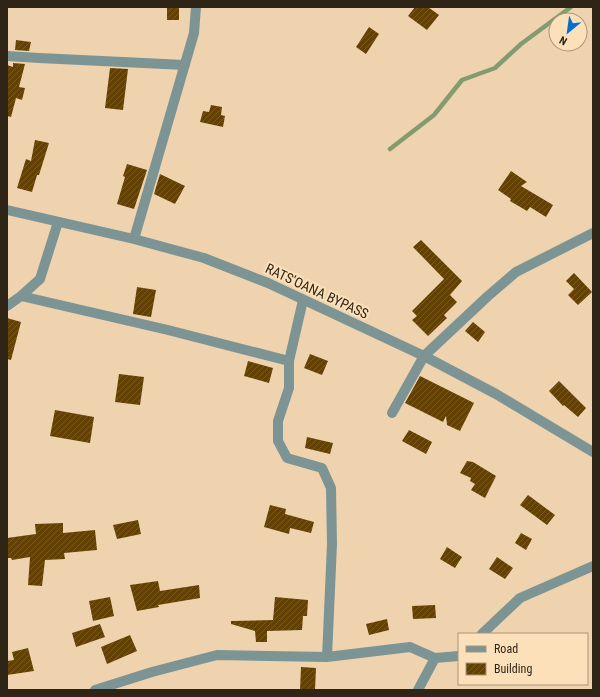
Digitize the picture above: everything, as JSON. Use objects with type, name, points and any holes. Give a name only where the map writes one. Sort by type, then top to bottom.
[{"type":"street","points":[[134,239],[194,33],[196,7]]},
{"type":"street","points":[[7,56],[185,64]]},
{"type":"street","name":"RATS'OANA BYPASS","points":[[7,210],[134,239],[204,258],[268,283],[424,356],[496,394],[593,452]]},
{"type":"street","points":[[7,306],[40,279],[58,222]]},
{"type":"street","points":[[392,413],[424,356],[488,296],[516,272],[593,233]]},
{"type":"street","points":[[21,296],[168,330],[289,362]]},
{"type":"street","points":[[304,300],[289,362],[290,388],[278,421],[278,441],[287,458],[322,468],[331,488],[332,544],[327,657]]},
{"type":"street","points":[[483,633],[520,598],[593,566]]},
{"type":"street","points":[[95,690],[152,672],[217,655],[327,657],[410,647],[434,658],[458,656]]},
{"type":"street","points":[[418,690],[434,658]]},
{"type":"building","points":[[167,7],[179,7],[179,20],[167,20]]},
{"type":"building","points":[[415,7],[428,7],[439,15],[427,30],[408,16]]},
{"type":"building","points":[[369,27],[379,34],[366,54],[356,47]]},
{"type":"building","points":[[16,40],[31,42],[29,51],[15,50]]},
{"type":"building","points":[[13,63],[25,64],[19,87],[25,88],[22,100],[16,98],[11,117],[7,116],[7,65],[13,67]]},
{"type":"building","points":[[110,68],[128,69],[123,110],[105,108]]},
{"type":"building","points":[[211,105],[222,107],[221,115],[225,116],[223,127],[200,122],[203,111],[209,112]]},
{"type":"building","points":[[35,140],[49,143],[32,192],[17,188],[26,159],[31,161]]},
{"type":"building","points":[[127,164],[147,170],[134,209],[117,204],[125,177],[123,176]]},
{"type":"building","points":[[511,171],[527,182],[521,186],[553,205],[546,217],[530,207],[527,211],[510,201],[511,199],[498,190]]},
{"type":"building","points":[[160,174],[185,186],[175,204],[154,194]]},
{"type":"building","points":[[421,240],[462,281],[450,295],[457,302],[444,315],[447,318],[428,336],[412,320],[417,316],[412,311],[444,279],[413,247]]},
{"type":"building","points":[[574,273],[592,292],[578,305],[568,295],[574,289],[566,281]]},
{"type":"building","points":[[137,287],[156,290],[151,317],[133,314]]},
{"type":"building","points":[[7,318],[21,322],[11,360],[7,359]]},
{"type":"building","points":[[473,322],[485,332],[478,342],[465,331]]},
{"type":"building","points":[[310,354],[328,361],[322,375],[304,368]]},
{"type":"building","points":[[248,361],[273,368],[269,383],[244,376]]},
{"type":"building","points":[[119,374],[144,377],[140,405],[115,402]]},
{"type":"building","points":[[420,376],[474,403],[460,431],[447,425],[446,416],[443,422],[405,403]]},
{"type":"building","points":[[559,381],[586,408],[578,417],[564,405],[563,406],[549,391]]},
{"type":"building","points":[[55,410],[94,417],[90,443],[50,436]]},
{"type":"building","points":[[409,430],[432,442],[426,454],[402,441]]},
{"type":"building","points":[[307,437],[333,443],[330,454],[305,448]]},
{"type":"building","points":[[467,461],[473,462],[496,476],[485,498],[471,490],[475,484],[470,481],[471,478],[460,473]]},
{"type":"building","points":[[528,495],[555,515],[547,525],[520,505]]},
{"type":"building","points":[[270,505],[286,509],[285,514],[314,522],[311,533],[290,528],[289,534],[264,527]]},
{"type":"building","points":[[138,520],[141,534],[117,539],[113,525]]},
{"type":"building","points":[[63,523],[63,533],[95,530],[97,550],[64,553],[65,559],[45,560],[42,586],[28,585],[30,557],[12,560],[11,558],[7,558],[7,538],[36,534],[35,524]]},
{"type":"building","points":[[521,533],[532,539],[526,550],[515,543]]},
{"type":"building","points":[[447,547],[462,557],[455,568],[440,559]]},
{"type":"building","points":[[497,557],[513,568],[505,579],[489,569]]},
{"type":"building","points":[[158,581],[160,591],[199,585],[200,598],[158,605],[159,607],[137,611],[130,585]]},
{"type":"building","points":[[110,597],[114,616],[93,621],[89,601]]},
{"type":"building","points":[[275,597],[308,600],[307,616],[303,616],[302,630],[267,631],[267,642],[256,642],[255,631],[231,624],[231,621],[273,620]]},
{"type":"building","points":[[435,605],[436,618],[413,619],[412,606]]},
{"type":"building","points":[[387,619],[389,630],[369,635],[366,624]]},
{"type":"building","points":[[100,624],[105,637],[76,647],[72,633]]},
{"type":"building","points":[[130,635],[137,651],[107,664],[101,647]]},
{"type":"building","points":[[28,648],[34,671],[7,675],[7,661],[14,660],[12,652]]},
{"type":"building","points":[[301,667],[316,668],[315,690],[300,690]]},
{"type":"waterway","points":[[390,149],[434,115],[462,80],[495,68],[521,44],[571,7]]}]
